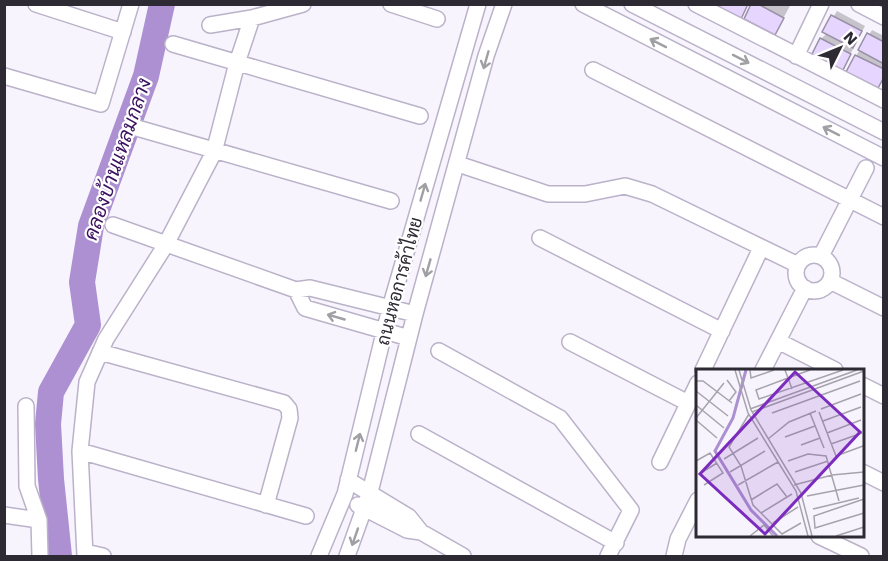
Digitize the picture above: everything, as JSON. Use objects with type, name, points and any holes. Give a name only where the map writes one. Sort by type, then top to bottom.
[{"type":"street","points":[[36,4],[123,32]]},
{"type":"street","points":[[4,75],[101,104],[131,4]]},
{"type":"street","points":[[210,25],[252,18],[303,4]]},
{"type":"street","points":[[391,4],[437,19]]},
{"type":"street","name":"ถนนหอการค้าไทย","points":[[319,556],[343,498],[390,308],[478,4]]},
{"type":"street","name":"ถนนหอการค้าไทย","points":[[347,556],[370,492],[415,314],[486,56],[504,4]]},
{"type":"street","points":[[583,4],[884,158]]},
{"type":"street","points":[[632,4],[884,132]]},
{"type":"street","points":[[696,4],[884,100]]},
{"type":"street","points":[[796,56],[821,4]]},
{"type":"street","points":[[859,4],[884,17]]},
{"type":"street","points":[[103,556],[85,554],[80,451],[87,382],[100,352],[165,246],[214,152],[237,63],[252,18]]},
{"type":"street","points":[[173,44],[420,116]]},
{"type":"street","points":[[593,70],[884,217]]},
{"type":"street","points":[[137,128],[391,201]]},
{"type":"street","points":[[458,164],[548,194],[585,194],[625,186],[652,194],[798,265]]},
{"type":"street","points":[[821,256],[866,168]]},
{"type":"street","points":[[113,225],[165,246],[296,290],[310,288],[415,314]]},
{"type":"street","points":[[540,238],[722,331]]},
{"type":"street","points":[[703,369],[761,248]]},
{"type":"street","points":[[809,255],[821,256],[830,264],[830,281],[822,289],[805,288],[797,279],[798,265],[809,255]]},
{"type":"street","points":[[830,281],[884,308]]},
{"type":"street","points":[[764,369],[805,288]]},
{"type":"street","points":[[296,290],[305,308],[409,338]]},
{"type":"street","points":[[778,341],[833,369]]},
{"type":"street","points":[[570,342],[688,403]]},
{"type":"street","points":[[419,434],[612,550],[631,510],[560,418],[440,351]]},
{"type":"street","points":[[100,352],[284,403],[289,409],[290,418],[266,505]]},
{"type":"street","points":[[864,386],[884,396]]},
{"type":"street","points":[[660,462],[696,387]]},
{"type":"street","points":[[26,406],[27,486],[39,520],[40,556]]},
{"type":"street","points":[[80,451],[306,516]]},
{"type":"street","points":[[864,473],[884,483]]},
{"type":"street","points":[[348,480],[409,517],[421,531],[464,556]]},
{"type":"street","points":[[343,498],[406,530],[421,531]]},
{"type":"street","points":[[674,556],[678,539],[696,504]]},
{"type":"street","points":[[4,515],[39,520]]},
{"type":"street","points":[[821,537],[861,556]]},
{"type":"building","points":[[712,4],[748,4],[741,19]]},
{"type":"building","points":[[751,4],[758,4],[784,18],[775,35],[744,19]]},
{"type":"building","points":[[831,15],[862,31],[853,48],[822,32]]},
{"type":"building","points":[[867,33],[884,42],[884,64],[858,50]]},
{"type":"building","points":[[820,38],[851,54],[842,72],[811,56]]},
{"type":"building","points":[[855,55],[884,69],[884,77],[878,88],[846,72]]},
{"type":"waterway","name":"คลองบ้านแหลมกลาง","points":[[59,556],[48,424],[51,392],[88,325],[82,282],[91,226],[146,76],[162,4]]}]
